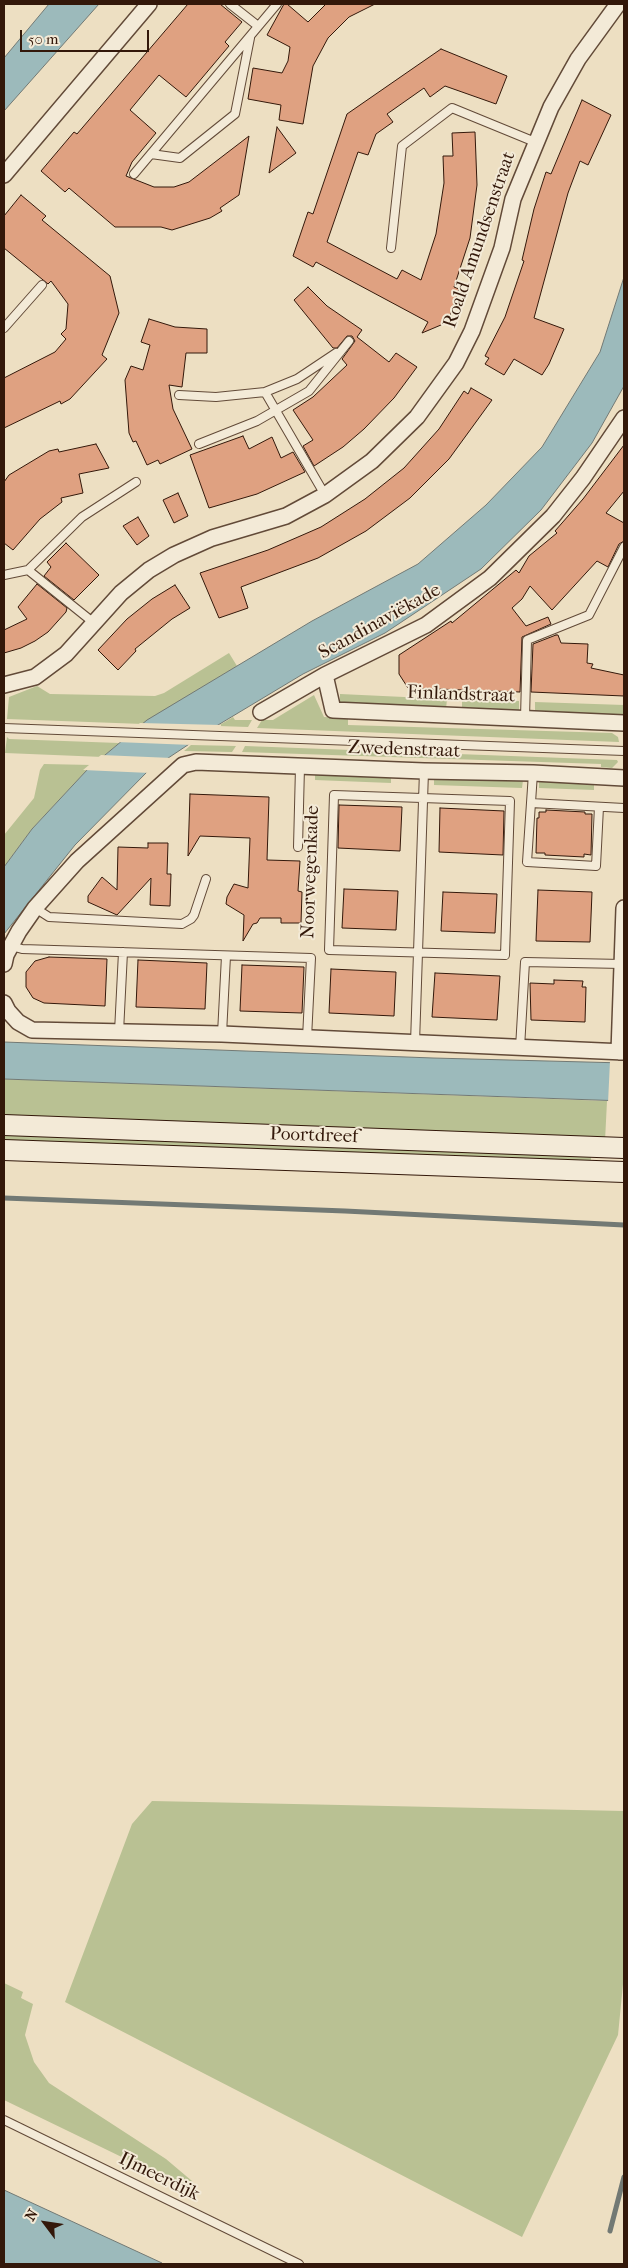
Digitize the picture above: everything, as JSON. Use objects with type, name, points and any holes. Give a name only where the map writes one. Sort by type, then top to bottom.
[{"type":"main road","name":"Poortdreef","points":[[4,1125],[624,1148]]},
{"type":"main road","name":"Poortdreef","points":[[4,1150],[623,1172]]},
{"type":"street","points":[[4,175],[149,4]]},
{"type":"street","name":"Roald Amundsenstraat","points":[[4,685],[34,677],[66,654],[121,593],[149,570],[174,555],[212,538],[286,516],[326,495],[372,460],[417,417],[456,363],[472,331],[502,248],[513,199],[550,107],[578,59],[618,4]]},
{"type":"street","name":"Scandinaviëkade","points":[[261,712],[325,675],[426,625],[490,578],[553,516],[583,478],[624,418]]},
{"type":"street","name":"Finlandstraat","points":[[325,675],[332,710],[624,722]]},
{"type":"street","name":"Zwedenstraat","points":[[36,908],[77,862],[183,765],[196,762],[300,767],[533,773],[624,778]]},
{"type":"street","points":[[4,964],[11,946],[36,908]]},
{"type":"street","points":[[4,1003],[8,1011],[18,1022],[32,1030],[222,1034],[621,1052],[624,908]]},
{"type":"lane","points":[[230,4],[258,26]]},
{"type":"lane","points":[[134,174],[277,4]]},
{"type":"lane","points":[[151,154],[180,158],[235,114],[250,36]]},
{"type":"lane","points":[[391,248],[402,146],[452,108],[535,142]]},
{"type":"lane","points":[[4,328],[42,284]]},
{"type":"lane","points":[[179,395],[216,397],[266,392],[297,379],[331,358],[349,341],[309,391],[257,421],[199,444]]},
{"type":"lane","points":[[266,392],[326,495]]},
{"type":"lane","points":[[4,575],[28,570],[82,517],[136,482]]},
{"type":"lane","points":[[525,718],[527,640],[589,615],[624,547]]},
{"type":"lane","points":[[28,570],[94,623]]},
{"type":"lane","points":[[4,728],[624,751]]},
{"type":"lane","points":[[298,847],[300,767]]},
{"type":"lane","points":[[415,1043],[424,771]]},
{"type":"lane","points":[[533,773],[527,862],[596,866],[599,807]]},
{"type":"lane","name":"Noorwegenkade","points":[[334,795],[424,798],[510,801],[505,955],[329,950],[334,795]]},
{"type":"lane","points":[[531,803],[624,808]]},
{"type":"lane","points":[[36,908],[49,917],[182,924],[187,923],[194,915],[206,879]]},
{"type":"lane","name":"Noorwegenkade","points":[[11,946],[22,949],[311,958],[307,1038]]},
{"type":"lane","points":[[119,1032],[123,952]]},
{"type":"lane","points":[[222,1034],[226,956]]},
{"type":"lane","points":[[520,1048],[526,962],[622,964]]},
{"type":"lane","name":"IJmeerdijk","points":[[4,2120],[299,2264]]},
{"type":"green space","points":[[229,653],[237,666],[143,724],[7,719],[9,697],[37,686],[50,694],[155,696],[164,693]]},
{"type":"green space","points":[[340,694],[447,699],[446,709],[340,705]]},
{"type":"green space","points":[[314,695],[324,717],[348,718],[348,725],[612,733],[618,737],[619,742],[257,728],[262,720],[273,720]]},
{"type":"green space","points":[[462,699],[519,701],[519,712],[462,710]]},
{"type":"green space","points":[[535,702],[624,705],[624,716],[535,713]]},
{"type":"green space","points":[[233,717],[235,720],[252,720],[248,727],[218,726]]},
{"type":"green space","points":[[7,737],[9,739],[119,743],[103,757],[5,753]]},
{"type":"green space","points":[[191,745],[236,746],[232,752],[184,751]]},
{"type":"green space","points":[[245,746],[617,760],[618,762],[612,768],[601,767],[601,764],[242,752]]},
{"type":"green space","points":[[44,764],[92,765],[32,829],[4,867],[4,835],[34,798],[40,770]]},
{"type":"green space","points":[[315,772],[391,775],[391,783],[315,780]]},
{"type":"green space","points":[[434,777],[523,780],[522,788],[434,785]]},
{"type":"green space","points":[[539,781],[594,783],[594,790],[539,788]]},
{"type":"green space","points":[[4,1079],[607,1101],[605,1141],[4,1119]]},
{"type":"green space","points":[[4,1128],[591,1153],[591,1166],[4,1144]]},
{"type":"green space","points":[[152,1801],[624,1811],[624,1974],[618,2035],[522,2237],[65,2002],[132,1824]]},
{"type":"green space","points":[[4,1983],[23,1992],[21,1998],[33,2004],[25,2035],[34,2062],[49,2083],[166,2159],[192,2181],[196,2193],[4,2100]]},
{"type":"water","points":[[49,4],[99,4],[4,111],[4,58]]},
{"type":"water","points":[[624,277],[624,386],[592,443],[541,510],[481,569],[385,633],[303,674],[218,725],[147,772],[75,845],[4,934],[4,867],[32,829],[87,770],[147,720],[312,621],[418,564],[486,505],[542,447],[600,352]]},
{"type":"water","points":[[4,1042],[624,1063],[624,1101],[4,1079]]},
{"type":"water","points":[[4,2190],[162,2263],[162,2264],[4,2264]]},
{"type":"pier","points":[[140,723],[221,726],[192,745],[116,742]]},
{"type":"pier","points":[[101,755],[172,758],[150,773],[83,770]]},
{"type":"pier","points":[[610,1061],[624,1061],[623,1103],[608,1103]]},
{"type":"building","points":[[188,4],[220,4],[242,22],[225,42],[229,46],[186,97],[159,75],[130,110],[156,133],[132,162],[126,176],[154,187],[174,187],[189,182],[249,136],[239,195],[220,208],[222,211],[210,218],[172,230],[161,227],[115,227],[69,188],[65,192],[41,171],[74,132],[77,134]]},
{"type":"building","points":[[284,4],[287,4],[308,22],[326,4],[375,4],[349,17],[328,38],[313,66],[303,124],[279,120],[281,105],[248,99],[253,68],[282,73],[288,61],[290,47],[267,35]]},
{"type":"building","points":[[441,49],[507,76],[496,104],[445,86],[430,97],[424,88],[387,114],[393,122],[376,134],[368,155],[358,152],[327,242],[397,279],[402,270],[421,280],[436,234],[444,183],[443,156],[453,156],[452,133],[475,132],[477,185],[470,238],[454,287],[459,289],[448,322],[422,333],[428,322],[316,262],[313,267],[293,256],[308,212],[313,214],[347,114]]},
{"type":"building","points":[[582,100],[611,115],[588,165],[580,161],[568,193],[534,318],[564,329],[549,364],[542,375],[514,359],[504,375],[485,364],[489,358],[485,356],[505,317],[524,261],[522,260],[534,209],[546,172],[551,174]]},
{"type":"building","points":[[277,127],[296,153],[269,173]]},
{"type":"building","points":[[21,195],[46,216],[42,220],[110,276],[119,313],[102,355],[107,359],[70,399],[61,404],[60,401],[4,428],[4,378],[55,352],[66,339],[61,334],[66,329],[68,304],[51,281],[48,284],[4,248],[4,216]]},
{"type":"building","points":[[308,287],[327,306],[362,330],[357,337],[389,362],[396,353],[417,367],[394,398],[364,429],[343,447],[314,466],[303,446],[313,440],[293,410],[313,397],[347,365],[342,359],[355,341],[352,336],[347,336],[337,348],[333,348],[294,300]]},
{"type":"building","points":[[149,319],[175,327],[207,329],[207,353],[186,353],[182,387],[169,385],[173,409],[192,449],[160,464],[158,460],[147,465],[136,441],[133,442],[129,433],[125,380],[131,366],[143,370],[150,345],[141,342]]},
{"type":"building","points":[[471,388],[492,400],[449,459],[410,498],[366,531],[318,558],[241,587],[248,608],[219,618],[200,573],[268,550],[321,527],[365,499],[404,468],[439,429],[464,391],[468,394]]},
{"type":"building","points":[[243,436],[249,449],[272,437],[281,458],[293,452],[305,472],[257,494],[209,508],[190,455]]},
{"type":"building","points":[[96,444],[109,468],[79,474],[83,493],[61,498],[62,502],[40,519],[13,550],[4,543],[4,482],[9,475],[49,451],[58,449],[59,452]]},
{"type":"building","points":[[624,445],[624,491],[606,513],[624,523],[624,541],[619,544],[608,567],[597,561],[552,610],[530,586],[522,599],[512,608],[526,626],[548,617],[551,624],[522,637],[520,692],[408,688],[399,674],[399,655],[451,621],[452,623],[516,570],[519,573],[529,556],[557,533],[555,531],[583,499]]},
{"type":"building","points":[[178,493],[188,516],[174,523],[163,500]]},
{"type":"building","points":[[138,517],[149,536],[137,545],[123,526]]},
{"type":"building","points":[[66,543],[99,575],[74,600],[44,576],[51,567],[47,562]]},
{"type":"building","points":[[37,584],[67,608],[66,612],[48,632],[35,641],[4,653],[4,630],[27,619],[18,607]]},
{"type":"building","points":[[175,585],[190,608],[172,619],[135,649],[136,651],[118,670],[98,650],[127,619],[152,599]]},
{"type":"building","points":[[558,635],[561,643],[588,644],[587,663],[593,664],[591,668],[624,675],[624,696],[531,692],[533,644]]},
{"type":"building","points":[[190,794],[269,797],[267,860],[300,861],[298,891],[302,892],[301,923],[281,923],[281,918],[260,918],[257,923],[253,924],[243,941],[244,915],[226,904],[227,897],[234,884],[248,888],[250,838],[200,836],[188,856]]},
{"type":"building","points":[[339,805],[402,807],[400,851],[338,848]]},
{"type":"building","points":[[440,808],[504,811],[503,855],[439,852]]},
{"type":"building","points":[[546,810],[592,814],[591,855],[584,854],[584,857],[536,853],[537,818],[539,818],[539,812],[546,812]]},
{"type":"building","points":[[148,843],[168,843],[167,874],[171,874],[170,906],[150,905],[151,878],[117,915],[88,902],[88,896],[102,877],[117,890],[118,847],[148,848]]},
{"type":"building","points":[[344,889],[398,891],[396,930],[342,928]]},
{"type":"building","points":[[538,890],[592,892],[590,942],[536,941]]},
{"type":"building","points":[[443,892],[497,894],[495,933],[441,931]]},
{"type":"building","points":[[49,957],[107,959],[105,1006],[44,1003],[33,998],[26,987],[26,972],[35,961]]},
{"type":"building","points":[[138,960],[207,963],[205,1009],[136,1007]]},
{"type":"building","points":[[242,965],[304,967],[302,1013],[240,1011]]},
{"type":"building","points":[[331,969],[396,972],[394,1016],[329,1013]]},
{"type":"building","points":[[435,973],[500,976],[497,1020],[432,1017]]},
{"type":"building","points":[[554,980],[583,981],[582,987],[586,987],[585,1022],[531,1020],[530,983],[554,984]]},
{"type":"waterway","points":[[4,1198],[345,1211],[624,1225]]},
{"type":"waterway","points":[[610,2231],[624,2177]]}]
